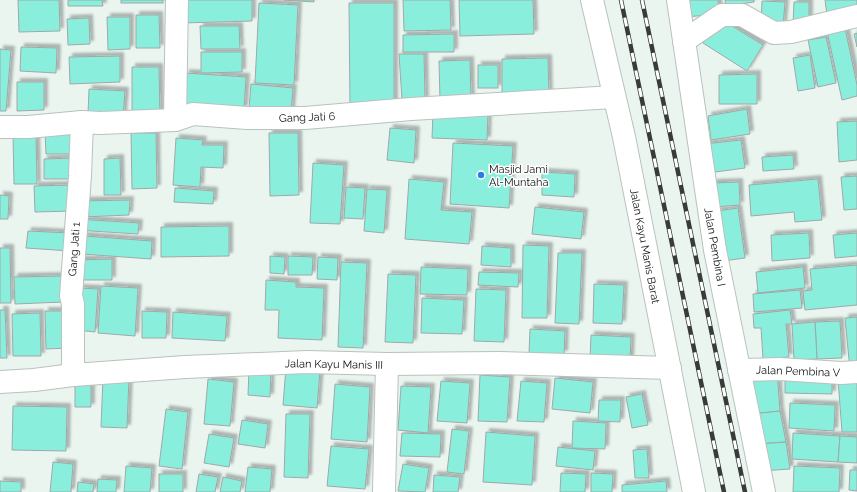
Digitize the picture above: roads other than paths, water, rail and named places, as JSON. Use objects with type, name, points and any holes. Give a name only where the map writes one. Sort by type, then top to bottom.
[{"type":"street","points":[[175,120],[177,0]]},
{"type":"street","name":"Jalan Kayu Manis Barat","points":[[592,0],[614,97],[694,492]]},
{"type":"street","name":"Jalan Pembina I","points":[[678,0],[715,250],[764,492]]},
{"type":"street","points":[[684,41],[722,15],[742,15],[774,33],[791,32],[857,16]]},
{"type":"street","name":"Gang Jati 6","points":[[0,127],[28,127],[82,122],[100,123],[175,120],[193,114],[247,118],[306,118],[411,109],[614,97]]},
{"type":"street","name":"Gang Jati 1","points":[[73,376],[73,304],[71,296],[80,176],[82,122]]},
{"type":"street","name":"Jalan Kayu Manis III","points":[[0,382],[185,366],[307,362],[387,364],[498,362],[670,368]]},
{"type":"street","points":[[384,492],[387,364]]},
{"type":"street","name":"Jalan Pembina V","points":[[739,370],[780,369],[840,373],[857,372]]},
{"type":"railway","points":[[621,0],[724,492]]},
{"type":"railway","points":[[642,0],[745,492]]},
{"type":"place","name":"Masjid Jami Al-Muntaha","points":[[481,175]]}]
